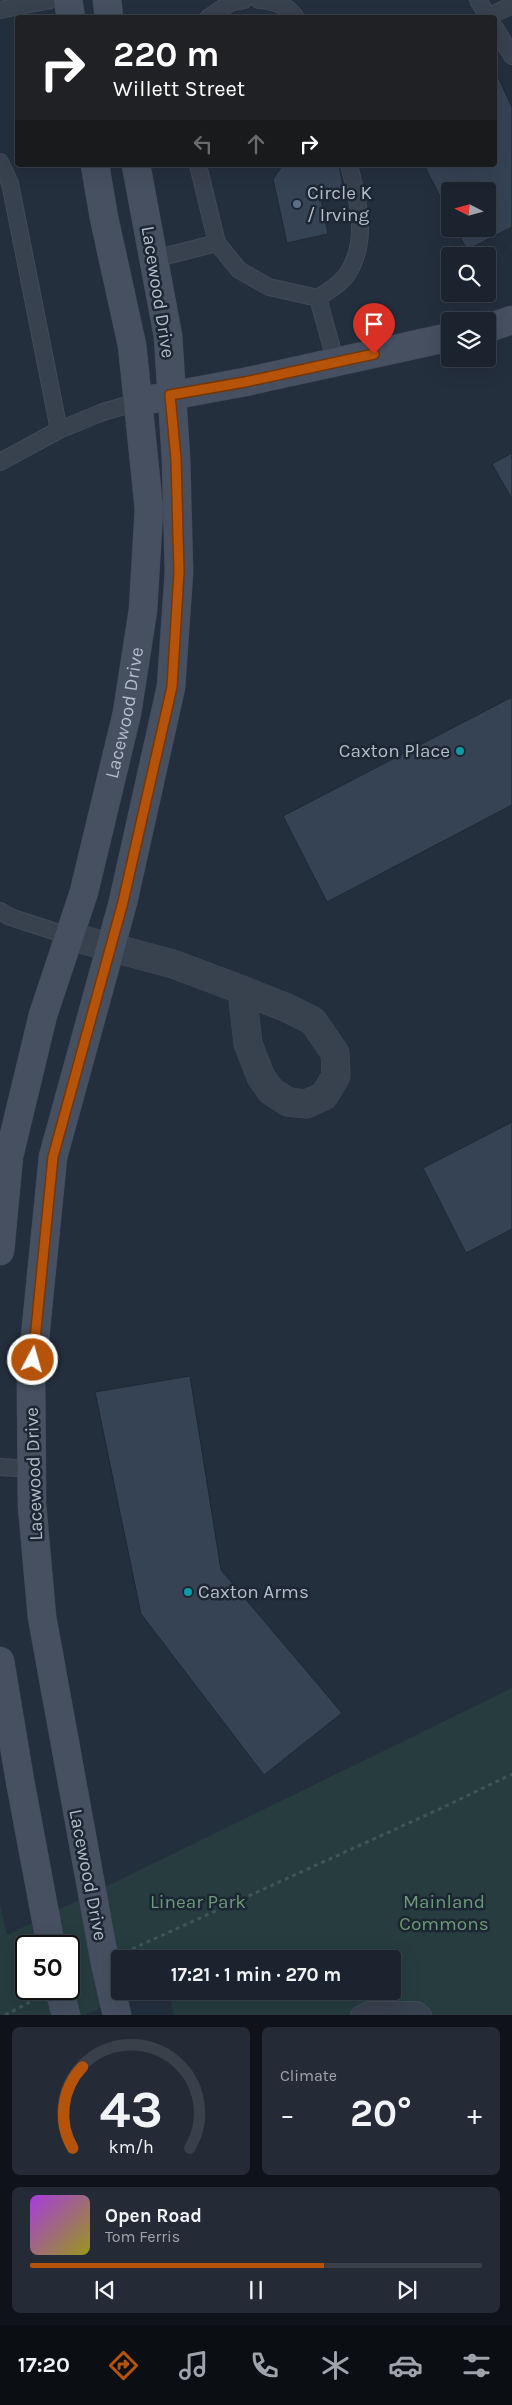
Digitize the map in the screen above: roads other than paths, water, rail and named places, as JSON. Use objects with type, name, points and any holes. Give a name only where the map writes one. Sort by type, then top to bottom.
[{"type":"main road","points":[[68,0],[70,15]]},
{"type":"main road","points":[[107,0],[109,15]]},
{"type":"main road","name":"Lacewood Drive","points":[[0,1251],[9,1156],[43,1016],[84,892],[127,714],[143,610],[149,509],[132,345],[104,218],[95,167]]},
{"type":"main road","name":"Lacewood Drive","points":[[117,2015],[103,1954],[42,1616],[32,1506],[31,1378],[53,1157],[111,946],[172,687],[179,572],[176,459],[170,395],[168,336],[136,167]]},
{"type":"main road","points":[[496,325],[512,320]]},
{"type":"main road","points":[[138,402],[245,382],[441,339]]},
{"type":"main road","points":[[0,1661],[20,1782],[49,1935]]},
{"type":"main road","points":[[54,2000],[66,2015]]},
{"type":"street","points":[[70,936],[173,964],[242,990]]},
{"type":"lane","points":[[0,10],[50,0]]},
{"type":"lane","points":[[212,15],[230,3],[244,0]]},
{"type":"lane","points":[[259,0],[271,1],[291,10],[294,15]]},
{"type":"lane","points":[[478,0],[487,15]]},
{"type":"lane","points":[[497,16],[512,5]]},
{"type":"lane","points":[[497,31],[512,56]]},
{"type":"lane","points":[[0,162],[10,183],[59,430]]},
{"type":"lane","points":[[198,167],[217,243],[240,270],[269,287],[318,298],[334,287],[347,274],[357,251],[361,230],[359,206],[349,167]]},
{"type":"lane","points":[[154,259],[217,243]]},
{"type":"lane","points":[[318,298],[336,363]]},
{"type":"lane","points":[[0,462],[59,430],[103,412],[138,402]]},
{"type":"lane","points":[[0,911],[10,917],[70,936]]},
{"type":"lane","points":[[0,1467],[32,1468]]},
{"type":"lane","points":[[359,2015],[368,2010],[417,2010],[423,2015]]},
{"type":"place","name":"Circle K / Irving","points":[[297,204]]},
{"type":"place","name":"Caxton Place","points":[[460,751]]},
{"type":"place","name":"Caxton Arms","points":[[188,1592]]},
{"type":"park label","name":"Linear Park","points":[[198,1902]]},
{"type":"park label","name":"Mainland Commons","points":[[444,1913]]}]
